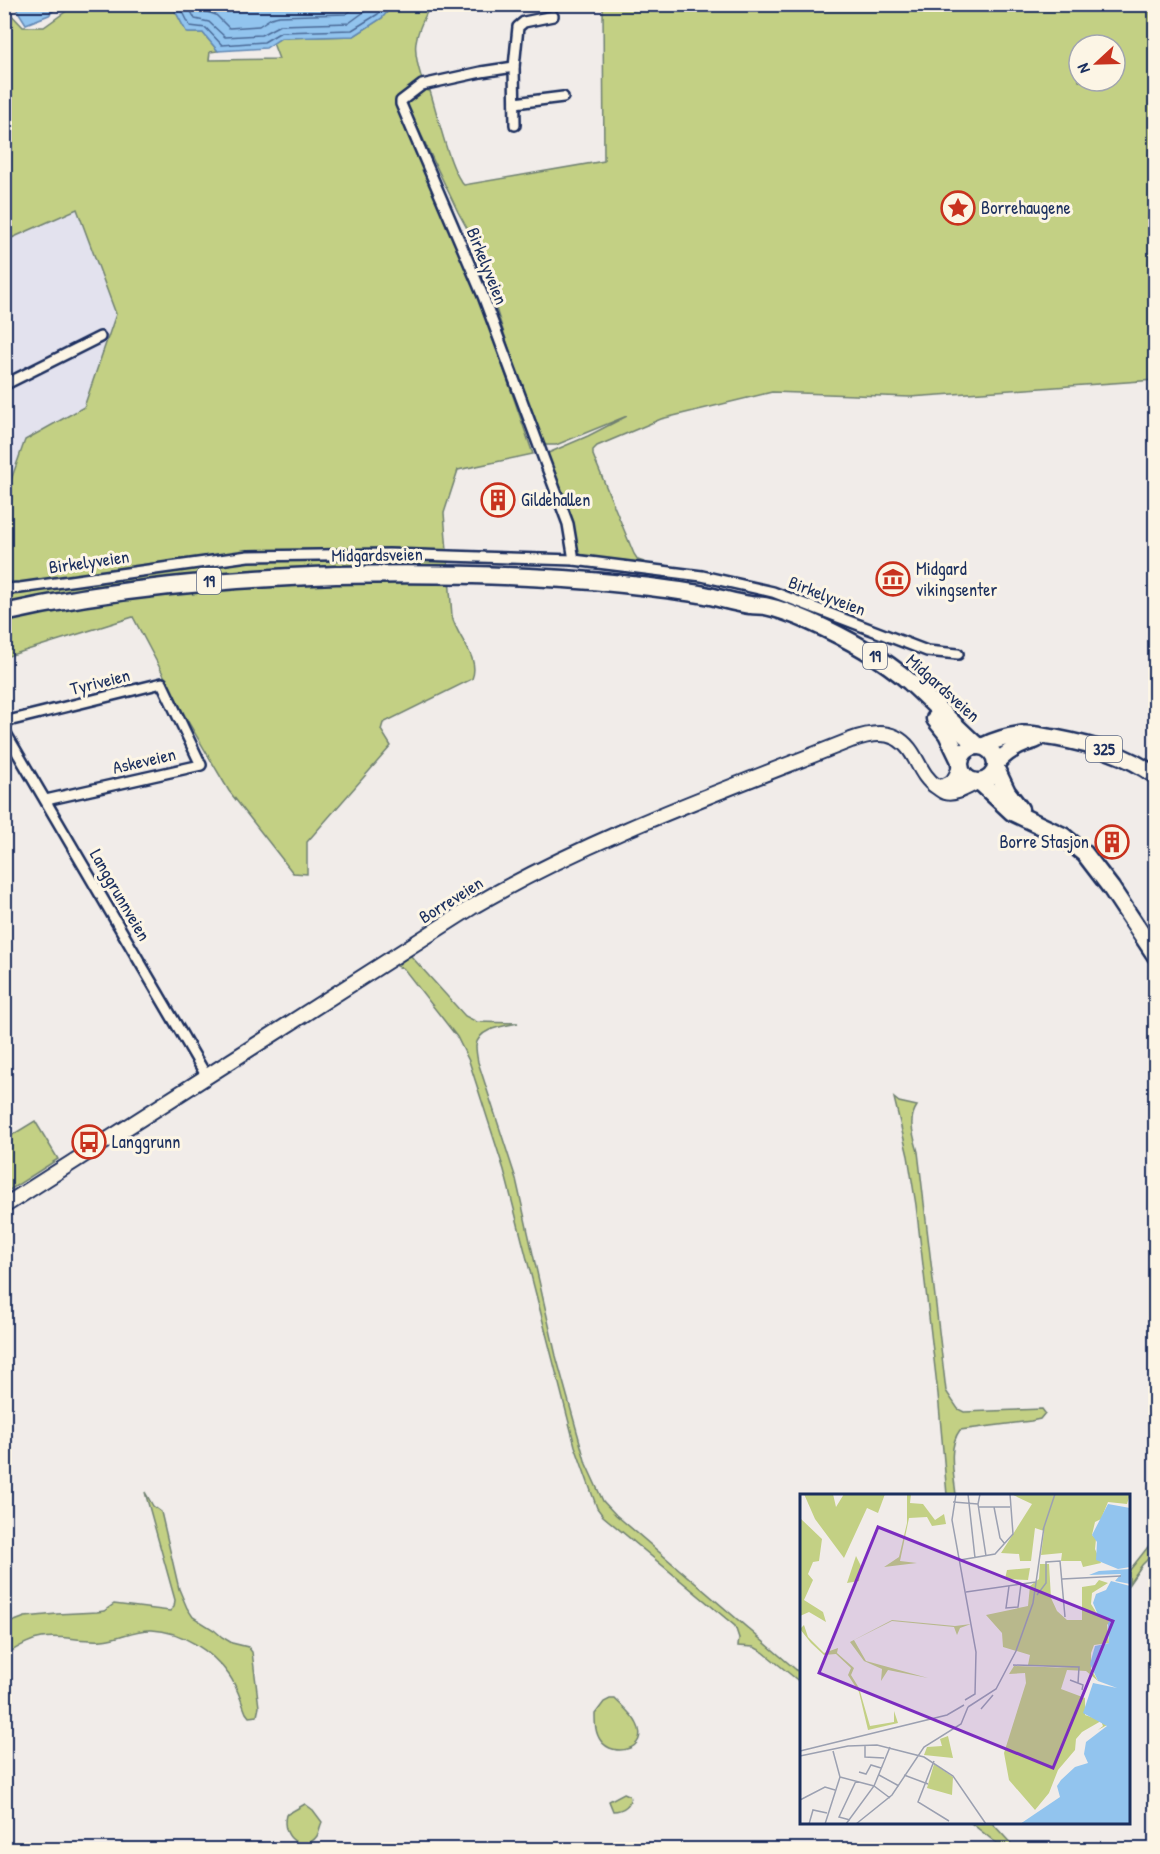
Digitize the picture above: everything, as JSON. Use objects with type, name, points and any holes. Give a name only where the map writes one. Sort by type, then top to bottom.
[{"type":"highway","name":"Midgardsveien","points":[[4,613],[104,594],[207,581],[417,573],[511,575],[598,581],[701,594],[764,606],[838,634],[870,653],[908,681],[980,746]]},
{"type":"highway","name":"Midgardsveien","points":[[750,605],[835,641],[900,683],[947,734],[960,764]]},
{"type":"highway","points":[[960,764],[966,750],[980,746]]},
{"type":"highway","name":"19","points":[[980,746],[993,752],[1007,792],[1029,818]]},
{"type":"highway","name":"19","points":[[960,764],[966,778],[978,783],[1012,812],[1029,818],[1063,836],[1085,854],[1111,888],[1155,956]]},
{"type":"highway","points":[[978,783],[990,779],[997,766]]},
{"type":"main road","name":"Borreveien","points":[[4,1206],[500,891],[618,832],[873,733],[890,735],[903,742],[927,780],[938,787]]},
{"type":"main road","name":"325","points":[[980,746],[1025,734],[1048,737],[1114,752],[1130,759],[1155,776]]},
{"type":"main road","name":"325","points":[[997,766],[1002,757],[1016,747],[1048,737]]},
{"type":"main road","points":[[938,787],[955,780],[960,764]]},
{"type":"main road","points":[[938,787],[944,792],[952,793],[978,783]]},
{"type":"street","points":[[515,125],[514,67],[519,27],[524,22],[553,16]]},
{"type":"street","name":"Birkelyveien","points":[[514,67],[422,85],[401,101],[401,104],[483,296],[568,524],[574,560]]},
{"type":"street","points":[[514,103],[563,97]]},
{"type":"street","points":[[4,385],[100,337]]},
{"type":"street","name":"Birkelyveien","points":[[4,589],[248,556],[389,554],[574,560],[702,576],[773,592],[927,651],[958,654]]},
{"type":"street","name":"Tyriveien","points":[[4,722],[162,683],[180,722]]},
{"type":"street","name":"Askeveien","points":[[46,800],[201,765],[180,722]]},
{"type":"street","name":"Langgrunnveien","points":[[4,730],[207,1077]]},
{"type":"shaded area","points":[[77,208],[116,314],[84,407],[25,440],[11,480],[5,483],[4,242]]},
{"type":"green space","points":[[108,4],[172,5],[187,33],[203,33],[218,51],[210,52],[209,60],[279,59],[273,43],[281,38],[354,36],[382,18],[393,5],[431,5],[417,38],[416,55],[425,90],[430,91],[449,155],[464,185],[604,161],[603,5],[1155,5],[1155,380],[910,397],[772,392],[661,419],[597,446],[593,450],[593,455],[634,554],[638,560],[644,562],[588,558],[581,555],[576,548],[546,454],[627,416],[556,445],[545,445],[538,438],[474,241],[408,107],[408,100],[401,98],[483,309],[533,454],[458,470],[444,513],[452,616],[471,655],[474,671],[472,679],[383,723],[381,730],[391,746],[307,842],[307,874],[293,873],[229,791],[190,725],[133,617],[5,657],[5,483],[11,480],[25,440],[84,407],[116,314],[77,209],[5,241],[5,10],[23,27],[44,27],[68,10]]},
{"type":"green space","points":[[410,955],[465,1016],[477,1022],[518,1023],[492,1029],[481,1035],[476,1046],[477,1058],[516,1179],[556,1356],[586,1464],[603,1501],[616,1515],[800,1673],[800,1682],[763,1652],[754,1647],[738,1646],[739,1638],[735,1626],[603,1516],[597,1508],[575,1446],[504,1170],[469,1061],[457,1037],[404,969],[397,966]]},
{"type":"green space","points":[[894,1098],[899,1102],[917,1106],[912,1117],[912,1129],[918,1152],[946,1391],[958,1409],[964,1412],[1042,1409],[1045,1413],[1040,1419],[1031,1421],[960,1430],[952,1453],[956,1494],[947,1494],[938,1394],[916,1205],[908,1156]]},
{"type":"green space","points":[[35,1121],[58,1159],[5,1193],[5,1133],[9,1137]]},
{"type":"green space","points":[[145,1492],[153,1506],[161,1512],[179,1589],[193,1617],[232,1643],[248,1647],[252,1652],[259,1707],[257,1716],[249,1717],[246,1713],[232,1679],[214,1658],[185,1638],[163,1631],[139,1631],[102,1640],[42,1638],[27,1642],[5,1655],[5,1629],[12,1622],[25,1617],[104,1611],[114,1604],[170,1611],[174,1607],[175,1600]]},
{"type":"green space","points":[[1155,1538],[1155,1552],[1142,1565],[1130,1583],[1130,1570]]},
{"type":"green space","points":[[615,1699],[637,1724],[640,1733],[639,1740],[628,1749],[614,1749],[607,1746],[598,1735],[595,1714],[604,1702]]},
{"type":"green space","points":[[624,1793],[629,1795],[628,1804],[623,1809],[613,1811],[609,1801]]},
{"type":"green space","points":[[305,1804],[322,1822],[317,1836],[306,1844],[294,1841],[286,1831],[285,1823],[286,1815]]},
{"type":"green space","points":[[972,1824],[993,1824],[1016,1849],[1004,1849]]},
{"type":"water","points":[[14,5],[59,5],[49,15],[26,24]]},
{"type":"water","points":[[172,5],[393,5],[382,18],[354,36],[281,38],[266,48],[218,51],[203,33],[187,33]]},
{"type":"place","name":"Borrehaugene","points":[[958,208]]},
{"type":"place","name":"Gildehallen","points":[[498,500]]},
{"type":"place","name":"Midgard vikingsenter","points":[[893,579]]},
{"type":"place","name":"Borre Stasjon","points":[[1112,842]]},
{"type":"place","name":"Langgrunn","points":[[89,1142]]}]
